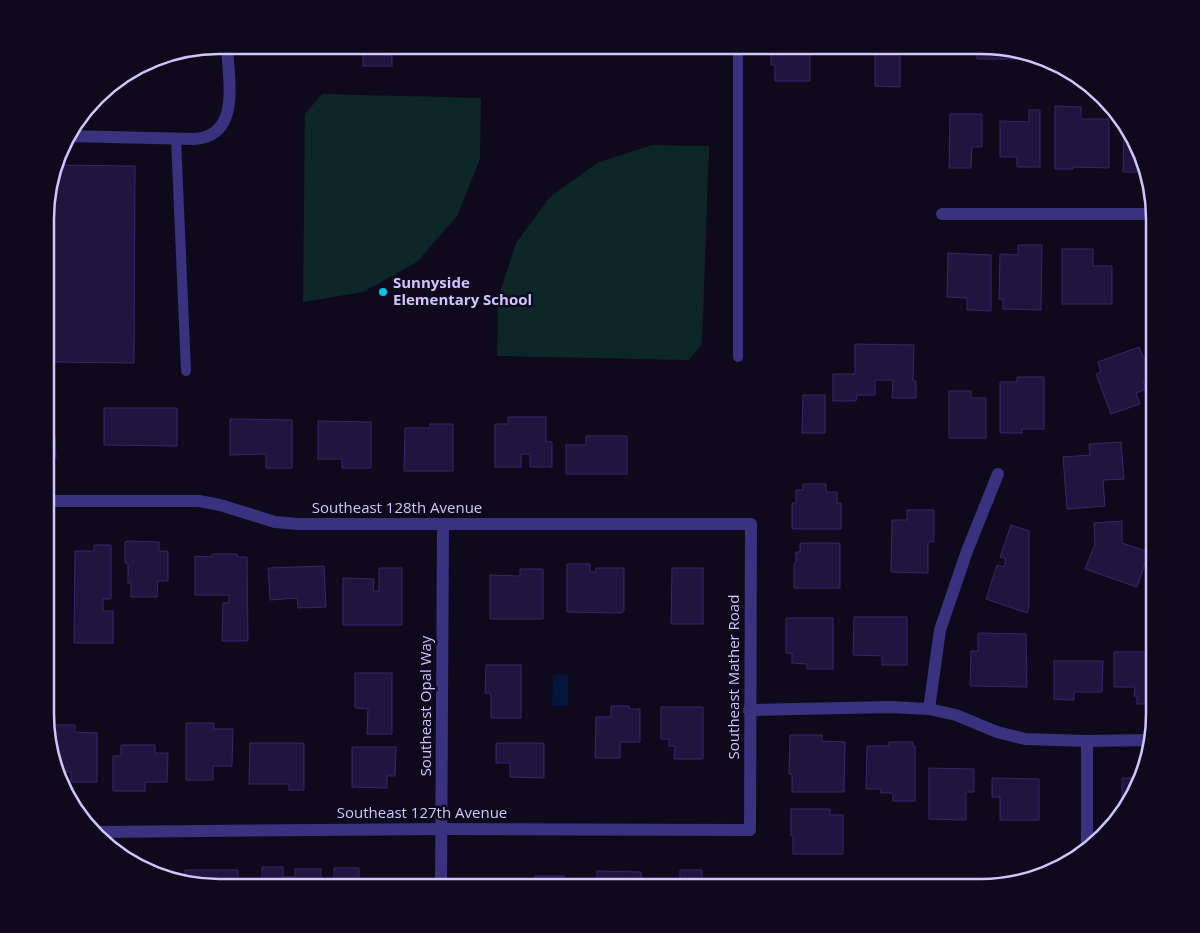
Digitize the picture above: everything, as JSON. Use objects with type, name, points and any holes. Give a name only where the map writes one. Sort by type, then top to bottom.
[{"type":"street","points":[[76,136],[205,139],[216,133],[223,126],[228,114],[227,54]]},
{"type":"street","points":[[942,214],[1146,214]]},
{"type":"street","points":[[929,709],[940,630],[967,551],[998,474]]},
{"type":"street","name":"Southeast 128th Avenue","points":[[54,501],[199,501],[282,522],[298,524],[750,524]]},
{"type":"street","name":"Southeast Opal Way","points":[[441,879],[443,524]]},
{"type":"street","name":"Southeast Mather Road","points":[[750,524],[750,830]]},
{"type":"street","points":[[750,710],[890,707],[929,709],[956,716],[997,732],[1025,739],[1144,740]]},
{"type":"street","points":[[1087,741],[1087,840]]},
{"type":"street","name":"Southeast 127th Avenue","points":[[103,832],[441,829],[750,830]]},
{"type":"lane","points":[[738,54],[738,357]]},
{"type":"lane","points":[[176,139],[186,370]]},
{"type":"green space","points":[[322,94],[481,98],[480,159],[457,216],[417,262],[363,292],[303,302],[305,114]]},
{"type":"green space","points":[[652,145],[709,146],[702,344],[689,360],[497,356],[498,298],[516,243],[550,197],[597,163]]},
{"type":"water","points":[[553,675],[568,675],[568,706],[552,706]]},
{"type":"building","points":[[363,54],[392,54],[392,66],[363,66]]},
{"type":"building","points":[[771,54],[810,54],[810,81],[775,81],[775,65],[771,65]]},
{"type":"building","points":[[875,54],[900,54],[900,87],[875,86]]},
{"type":"building","points":[[977,54],[992,54],[1018,58],[1018,59],[977,59]]},
{"type":"building","points":[[1055,106],[1081,107],[1081,119],[1109,119],[1109,168],[1073,167],[1073,169],[1055,169]]},
{"type":"building","points":[[1029,110],[1040,110],[1040,167],[1017,167],[1017,157],[1000,157],[1000,121],[1029,122]]},
{"type":"building","points":[[950,114],[982,114],[982,147],[972,147],[971,168],[949,168]]},
{"type":"building","points":[[1124,136],[1134,156],[1139,172],[1123,172]]},
{"type":"building","points":[[63,165],[135,166],[134,363],[54,362],[54,219],[55,197]]},
{"type":"building","points":[[1018,245],[1042,245],[1041,310],[1003,309],[1003,299],[999,299],[1000,254],[1018,255]]},
{"type":"building","points":[[1062,249],[1093,249],[1093,266],[1112,266],[1112,304],[1062,304]]},
{"type":"building","points":[[948,253],[991,255],[991,311],[967,310],[967,298],[947,297]]},
{"type":"building","points":[[855,344],[914,345],[913,381],[916,381],[916,398],[892,398],[893,380],[875,380],[875,395],[857,395],[856,401],[833,401],[833,374],[855,374]]},
{"type":"building","points":[[1139,347],[1144,359],[1146,358],[1146,381],[1143,382],[1146,389],[1136,393],[1140,404],[1111,414],[1096,374],[1101,372],[1098,362]]},
{"type":"building","points":[[1017,377],[1044,377],[1044,429],[1022,429],[1022,433],[1000,433],[1000,382],[1017,382]]},
{"type":"building","points":[[949,391],[971,391],[971,398],[986,398],[986,438],[949,438]]},
{"type":"building","points":[[803,395],[825,395],[825,433],[802,433]]},
{"type":"building","points":[[104,408],[177,408],[177,446],[104,445]]},
{"type":"building","points":[[508,417],[546,417],[546,442],[552,442],[552,467],[530,467],[530,454],[521,454],[521,467],[495,467],[495,424],[508,424]]},
{"type":"building","points":[[230,419],[292,420],[292,468],[266,468],[266,454],[230,455]]},
{"type":"building","points":[[318,421],[371,422],[371,468],[342,468],[342,459],[318,459]]},
{"type":"building","points":[[430,424],[453,424],[453,471],[404,471],[405,428],[430,428]]},
{"type":"building","points":[[54,435],[55,435],[56,458],[54,458]]},
{"type":"building","points":[[586,436],[627,436],[627,474],[566,474],[566,445],[586,445]]},
{"type":"building","points":[[1121,442],[1124,479],[1103,480],[1105,506],[1067,509],[1063,457],[1090,455],[1089,444]]},
{"type":"building","points":[[803,484],[826,484],[826,492],[837,492],[837,503],[841,503],[841,529],[792,529],[792,503],[796,503],[796,490],[803,490]]},
{"type":"building","points":[[907,510],[934,510],[934,542],[928,542],[928,573],[891,572],[892,520],[907,520]]},
{"type":"building","points":[[1122,521],[1122,543],[1146,551],[1146,561],[1137,587],[1085,569],[1095,544],[1094,523]]},
{"type":"building","points":[[1011,525],[1029,531],[1029,606],[1027,613],[986,599],[997,565],[1004,567],[1006,559],[1000,557]]},
{"type":"building","points":[[125,542],[159,542],[159,551],[168,551],[168,581],[158,581],[157,597],[131,597],[131,583],[128,583],[128,563],[125,563]]},
{"type":"building","points":[[800,543],[840,543],[840,588],[794,588],[794,564],[796,562],[796,552],[800,552]]},
{"type":"building","points":[[94,545],[111,545],[111,599],[103,599],[103,611],[113,611],[113,643],[74,643],[75,551],[94,551]]},
{"type":"building","points":[[212,554],[237,554],[237,557],[247,557],[248,641],[222,641],[223,603],[229,603],[229,595],[195,595],[195,556],[212,557]]},
{"type":"building","points":[[567,564],[590,564],[590,572],[596,572],[596,568],[624,568],[624,610],[622,613],[567,612]]},
{"type":"building","points":[[324,566],[326,607],[298,608],[297,598],[270,600],[268,568]]},
{"type":"building","points":[[379,568],[402,568],[402,625],[343,625],[343,578],[374,579],[373,591],[379,591]]},
{"type":"building","points":[[672,568],[703,568],[703,624],[671,624]]},
{"type":"building","points":[[520,569],[543,569],[543,619],[490,619],[490,575],[520,576]]},
{"type":"building","points":[[854,617],[907,617],[907,665],[882,665],[882,656],[853,655]]},
{"type":"building","points":[[786,618],[833,618],[833,669],[807,669],[807,664],[792,663],[792,653],[786,653]]},
{"type":"building","points":[[978,633],[1026,634],[1027,687],[970,686],[971,651],[978,651]]},
{"type":"building","points":[[1114,652],[1146,652],[1146,704],[1137,704],[1137,696],[1134,696],[1135,687],[1114,687]]},
{"type":"building","points":[[1054,661],[1103,661],[1102,692],[1074,692],[1074,700],[1054,699]]},
{"type":"building","points":[[486,665],[521,665],[521,718],[491,718],[491,693],[485,693]]},
{"type":"building","points":[[355,673],[392,673],[392,734],[367,734],[368,709],[355,708]]},
{"type":"building","points":[[611,706],[629,706],[629,709],[640,709],[640,742],[620,742],[620,758],[595,758],[596,717],[611,717]]},
{"type":"building","points":[[661,707],[703,707],[703,759],[674,759],[675,746],[669,746],[669,739],[661,739]]},
{"type":"building","points":[[186,723],[214,723],[214,729],[233,729],[232,766],[213,766],[213,780],[186,780]]},
{"type":"building","points":[[54,725],[75,725],[75,732],[97,733],[97,782],[71,782],[71,772],[65,772],[59,757]]},
{"type":"building","points":[[790,735],[822,735],[822,741],[845,742],[844,792],[792,792],[792,774],[789,774]]},
{"type":"building","points":[[889,742],[913,742],[913,746],[915,746],[915,801],[893,801],[893,793],[881,793],[881,789],[866,789],[867,746],[889,746]]},
{"type":"building","points":[[250,743],[304,743],[304,790],[289,790],[289,784],[249,784]]},
{"type":"building","points":[[496,743],[544,743],[544,778],[510,777],[510,763],[496,763]]},
{"type":"building","points":[[121,745],[155,745],[155,753],[168,753],[167,782],[145,782],[145,791],[113,791],[113,756],[121,756]]},
{"type":"building","points":[[352,747],[396,747],[395,776],[387,776],[387,788],[352,787]]},
{"type":"building","points":[[929,768],[974,769],[974,792],[966,792],[966,820],[929,819]]},
{"type":"building","points":[[992,778],[1039,779],[1039,820],[1000,820],[1000,797],[992,797]]},
{"type":"building","points":[[1122,778],[1134,778],[1124,797],[1122,800]]},
{"type":"building","points":[[791,809],[830,809],[830,815],[843,815],[843,854],[793,854]]},
{"type":"building","points":[[262,867],[283,867],[283,877],[295,877],[295,869],[321,869],[321,879],[262,879]]},
{"type":"building","points":[[334,868],[359,868],[359,879],[334,879]]},
{"type":"building","points":[[185,870],[238,870],[238,879],[208,879],[185,875]]},
{"type":"building","points":[[680,870],[702,870],[702,879],[680,879]]},
{"type":"building","points":[[597,871],[641,872],[641,879],[597,879]]},
{"type":"building","points":[[535,876],[564,876],[564,879],[535,879]]},
{"type":"place","name":"Sunnyside Elementary School","points":[[383,292]]}]
